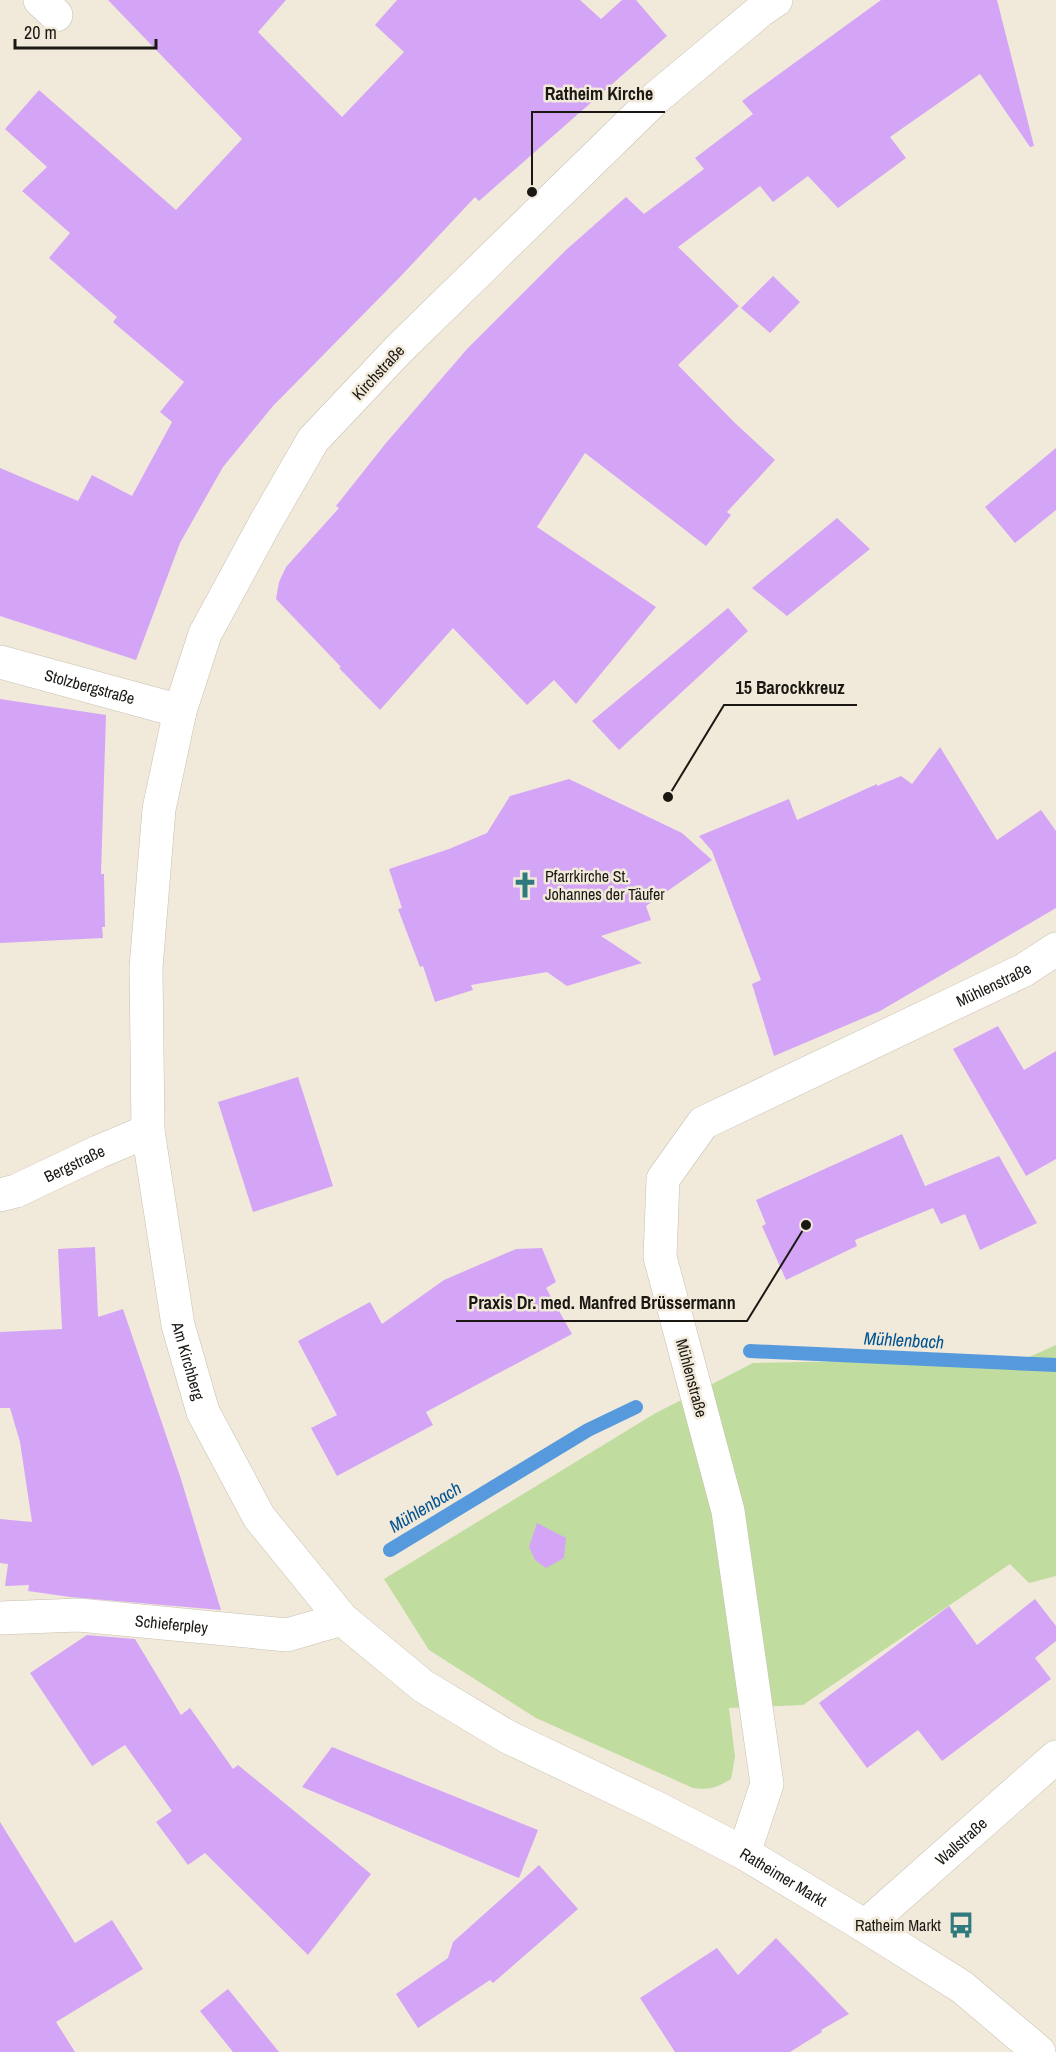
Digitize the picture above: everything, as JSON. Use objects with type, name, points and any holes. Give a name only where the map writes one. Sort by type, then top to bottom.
[{"type":"street","name":"Kirchstraße","points":[[154,856],[159,809],[180,711],[205,634],[313,440],[399,349],[657,97],[776,0]]},
{"type":"street","name":"Stolzbergstraße","points":[[0,662],[180,711]]},
{"type":"street","name":"Am Kirchberg","points":[[154,856],[146,968],[148,1131],[178,1325],[203,1412],[259,1517],[342,1619],[423,1686],[508,1737]]},
{"type":"street","name":"Mühlenstraße","points":[[744,1853],[767,1784],[728,1511],[660,1257],[663,1179],[704,1123],[1024,970],[1056,949]]},
{"type":"street","name":"Bergstraße","points":[[0,1195],[16,1191],[148,1131]]},
{"type":"street","name":"Schieferpley","points":[[0,1618],[79,1615],[287,1635],[342,1619]]},
{"type":"street","name":"Ratheimer Markt","points":[[508,1737],[657,1808],[744,1853],[962,1987],[1039,2052]]},
{"type":"street","name":"Wallstraße","points":[[865,1926],[1056,1757]]},
{"type":"green space","points":[[1056,1345],[1056,1576],[1029,1583],[1010,1564],[803,1705],[729,1708],[735,1757],[731,1779],[717,1786],[693,1788],[536,1718],[429,1650],[384,1579],[654,1414],[753,1363],[1027,1358]]},
{"type":"building","points":[[108,0],[286,0],[258,32],[342,117],[404,52],[375,25],[397,0],[580,0],[601,19],[622,0],[636,0],[667,36],[479,201],[475,197],[273,406],[223,467],[180,543],[136,660],[0,616],[0,468],[78,501],[92,475],[132,496],[172,422],[160,412],[184,382],[113,322],[117,317],[49,258],[70,233],[22,191],[47,167],[5,129],[39,90],[176,210],[242,139]]},
{"type":"building","points":[[881,0],[997,0],[1034,146],[1030,147],[980,74],[890,137],[906,158],[838,208],[808,176],[773,202],[760,186],[678,247],[739,306],[678,365],[775,460],[727,512],[731,515],[706,546],[585,453],[537,527],[656,607],[576,704],[554,680],[527,705],[453,628],[380,710],[276,599],[279,582],[286,567],[339,508],[336,506],[386,443],[467,349],[566,250],[626,197],[644,214],[704,169],[695,158],[753,114],[742,101]]},
{"type":"building","points":[[773,276],[800,302],[770,333],[741,308]]},
{"type":"building","points":[[1056,448],[1056,510],[1015,543],[985,507]]},
{"type":"building","points":[[837,518],[870,549],[787,616],[752,588]]},
{"type":"building","points":[[728,608],[748,631],[619,750],[592,721]]},
{"type":"building","points":[[0,699],[106,715],[101,874],[104,874],[105,927],[102,927],[103,938],[0,943]]},
{"type":"building","points":[[940,747],[997,840],[1041,810],[1056,831],[1056,908],[880,1011],[774,1056],[752,984],[761,980],[712,851],[699,836],[789,799],[797,820],[877,784],[877,786],[901,776],[912,784]]},
{"type":"building","name":"Pfarrkirche St. Johannes der Täufer","points":[[569,779],[682,833],[712,860],[646,906],[651,920],[601,936],[642,963],[567,986],[547,972],[471,985],[473,990],[435,1002],[423,966],[420,967],[398,909],[402,908],[389,869],[449,849],[487,833],[510,796]]},
{"type":"building","points":[[998,1026],[1024,1070],[1056,1051],[1056,1159],[1026,1176],[953,1049]]},
{"type":"building","points":[[298,1077],[333,1186],[253,1212],[218,1102]]},
{"type":"building","points":[[902,1134],[925,1186],[999,1156],[1037,1223],[980,1250],[965,1214],[941,1224],[933,1208],[855,1240],[857,1246],[786,1280],[762,1226],[766,1224],[756,1200]]},
{"type":"building","points":[[95,1247],[98,1317],[123,1309],[180,1476],[221,1610],[70,1597],[28,1591],[29,1585],[5,1586],[8,1564],[0,1563],[0,1519],[32,1522],[20,1442],[10,1408],[0,1408],[0,1332],[62,1329],[58,1249]]},
{"type":"building","points":[[542,1248],[556,1282],[546,1288],[572,1334],[426,1412],[433,1425],[337,1476],[311,1428],[337,1415],[298,1341],[370,1302],[382,1324],[444,1280],[516,1249]]},
{"type":"building","points":[[537,1523],[566,1538],[564,1558],[546,1568],[535,1560],[529,1547]]},
{"type":"building","points":[[1035,1599],[1056,1626],[1056,1641],[1035,1658],[1051,1679],[942,1761],[918,1730],[867,1768],[819,1703],[949,1606],[977,1645]]},
{"type":"building","points":[[87,1635],[135,1639],[181,1715],[190,1708],[233,1769],[238,1765],[371,1874],[308,1955],[205,1853],[188,1865],[156,1822],[172,1811],[125,1745],[92,1766],[30,1673]]},
{"type":"building","points":[[332,1747],[538,1830],[519,1878],[302,1787]]},
{"type":"building","points":[[0,1822],[75,1943],[112,1920],[143,1969],[56,2022],[75,2052],[0,2052]]},
{"type":"building","points":[[539,1865],[578,1909],[493,1983],[490,1980],[418,2028],[396,1994],[448,1958],[453,1942]]},
{"type":"building","points":[[776,1938],[849,2014],[790,2052],[675,2052],[640,1998],[717,1948],[738,1975]]},
{"type":"building","points":[[228,1989],[279,2052],[233,2052],[200,2011]]},
{"type":"waterway","name":"Mühlenbach","points":[[750,1351],[1056,1365]]},
{"type":"waterway","name":"Mühlenbach","points":[[390,1550],[588,1430],[636,1407]]},
{"type":"place","name":"Ratheim Kirche","points":[[532,192]]},
{"type":"place","name":"15 Barockkreuz","points":[[668,797]]},
{"type":"place","name":"Pfarrkirche St. Johannes der Täufer","points":[[525,885]]},
{"type":"place","name":"Praxis Dr. med. Manfred Brüssermann","points":[[806,1225]]},
{"type":"place","name":"Ratheim Markt","points":[[961,1925]]}]
